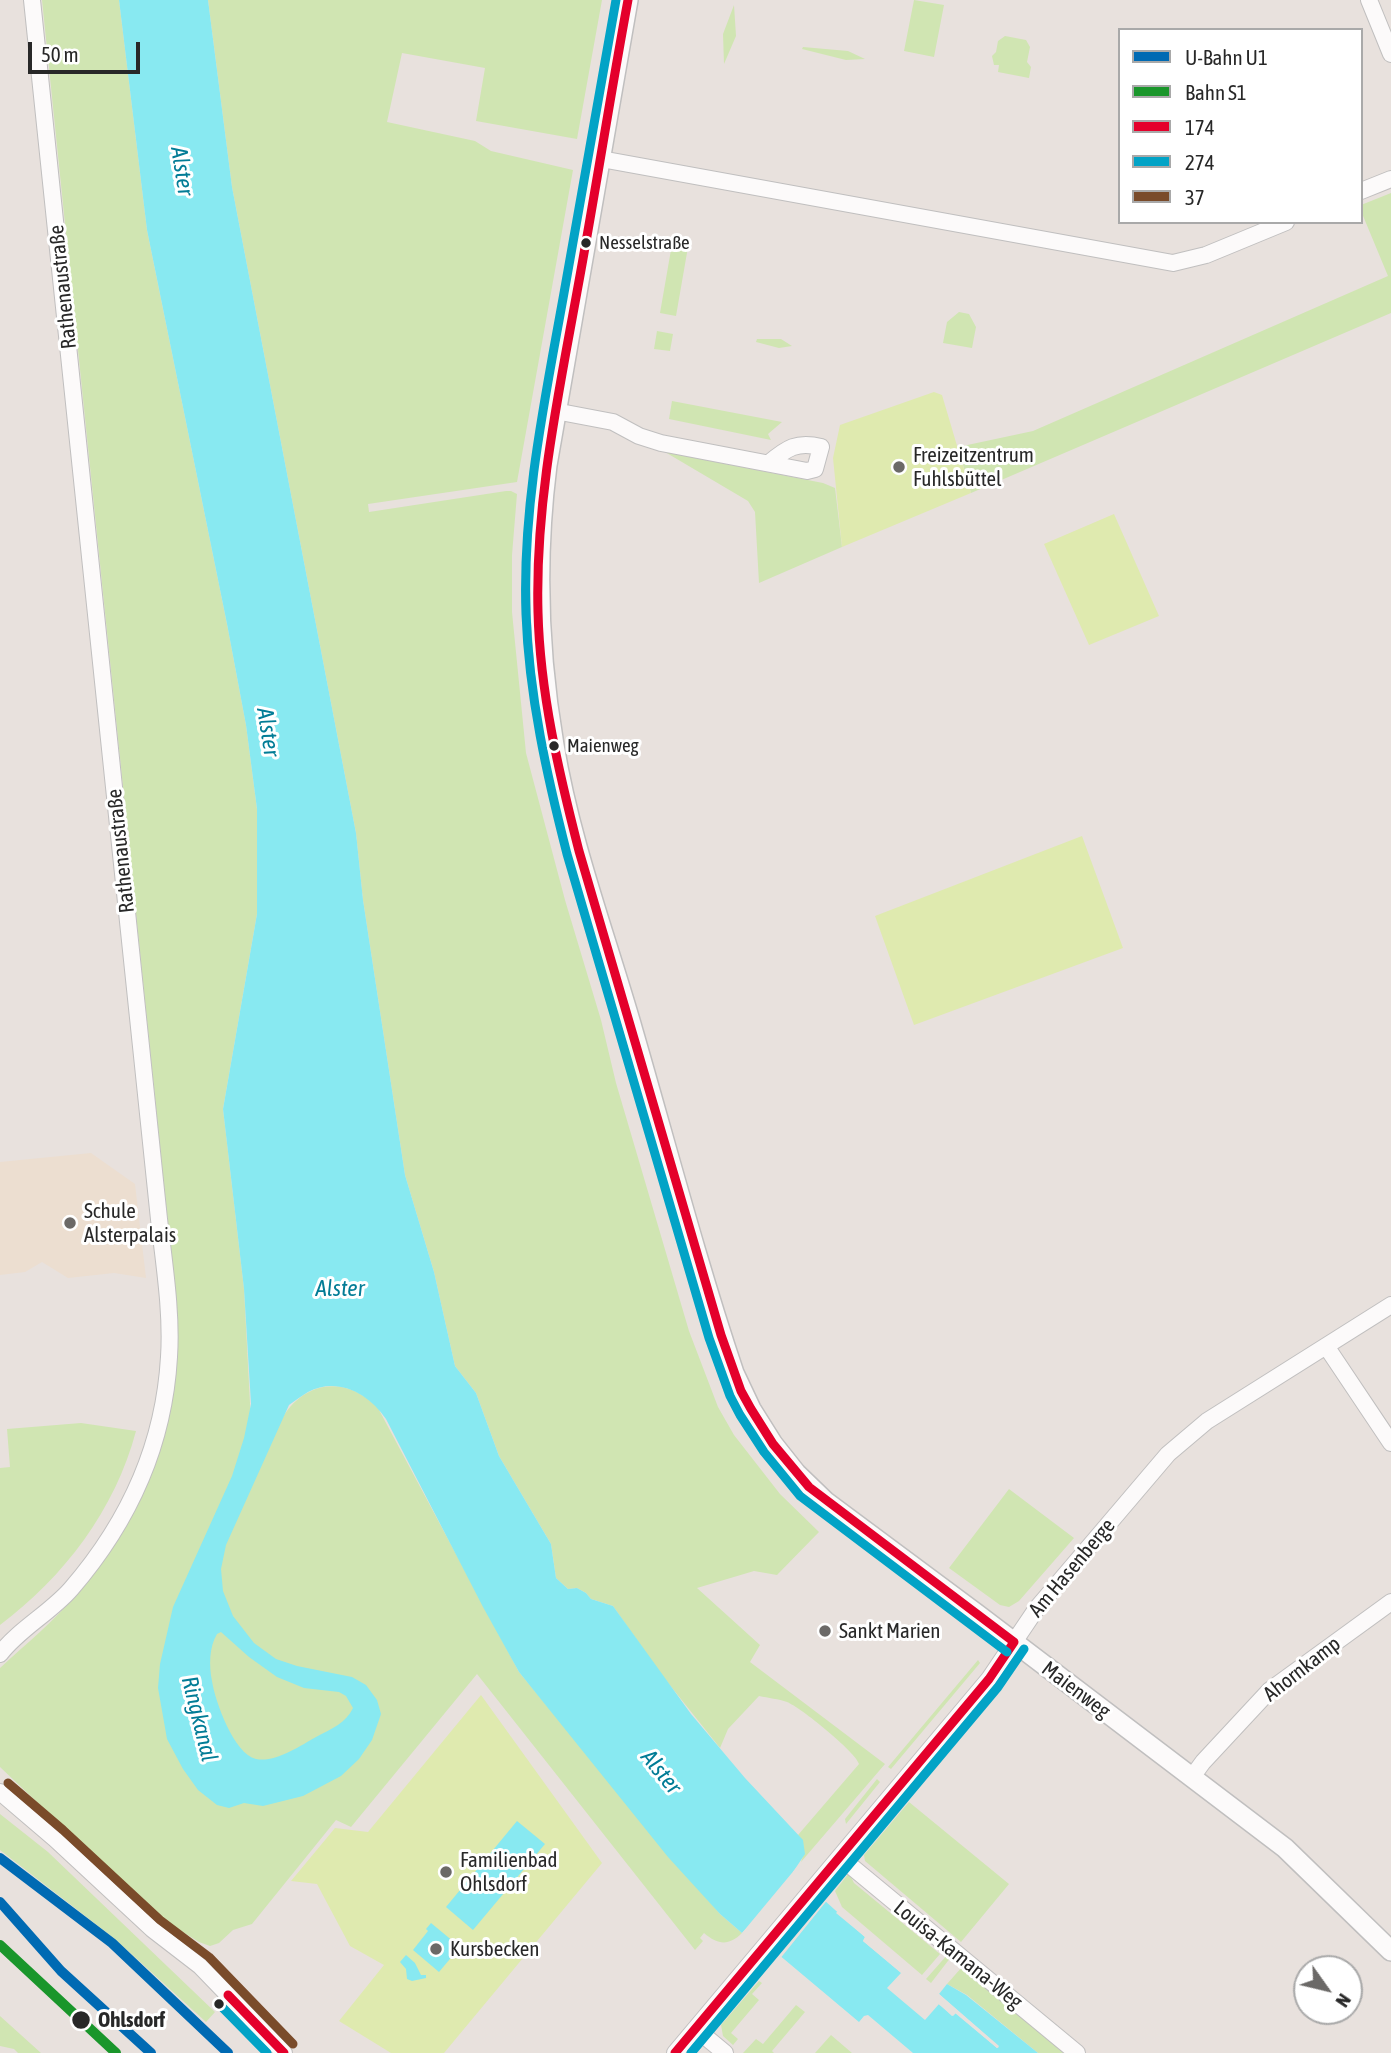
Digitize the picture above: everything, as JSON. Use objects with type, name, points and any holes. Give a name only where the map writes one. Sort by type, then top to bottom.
[{"type":"street","name":"Rathenaustraße","points":[[1,1651],[69,1591],[97,1556],[123,1516],[140,1482],[161,1421],[170,1356],[160,1230],[32,0]]},
{"type":"street","name":"Maienweg","points":[[628,0],[543,491],[538,611],[554,746],[579,851],[734,1373],[751,1409],[774,1444],[809,1487],[1285,1848],[1391,1951]]},
{"type":"street","points":[[1369,0],[1391,54]]},
{"type":"street","points":[[601,159],[1172,263],[1206,255],[1281,224]]},
{"type":"street","points":[[1363,190],[1391,179]]},
{"type":"street","points":[[555,411],[614,422],[650,440],[769,463]]},
{"type":"street","name":"Am Hasenberge","points":[[675,2053],[989,1679],[1037,1608],[1168,1454],[1207,1421],[1391,1305]]},
{"type":"street","points":[[1326,1346],[1391,1443]]},
{"type":"street","name":"Ahornkamp","points":[[1192,1777],[1270,1690],[1391,1602]]},
{"type":"street","points":[[0,1792],[152,1929],[200,1966],[284,2053]]},
{"type":"street","name":"Louisa-Kamana-Weg","points":[[840,1857],[1077,2053]]},
{"type":"street","points":[[696,2028],[725,2053]]},
{"type":"shaded area","name":"Schule Alsterpalais","points":[[91,1153],[135,1184],[146,1278],[114,1273],[68,1278],[42,1262],[25,1272],[0,1275],[0,1162]]},
{"type":"green space","points":[[42,0],[119,0],[147,230],[246,725],[257,809],[257,914],[223,1109],[244,1289],[251,1422],[280,1422],[300,1398],[325,1387],[352,1390],[378,1408],[519,1672],[720,1914],[742,1933],[728,1942],[719,1942],[704,1933],[700,1938],[703,1941],[695,1950],[477,1674],[351,1827],[336,1820],[252,1924],[233,1930],[219,1943],[210,1946],[157,1916],[0,1767],[0,1668],[77,1594],[130,1520],[148,1483],[161,1444],[170,1405],[175,1363],[173,1273]]},
{"type":"green space","points":[[208,0],[602,0],[577,139],[476,121],[485,68],[402,53],[387,122],[475,141],[491,151],[573,170],[517,482],[368,504],[369,512],[506,491],[517,494],[512,555],[512,612],[526,753],[565,900],[601,1020],[616,1083],[689,1331],[718,1407],[734,1435],[780,1494],[819,1532],[777,1575],[754,1571],[697,1588],[760,1645],[750,1662],[885,1764],[801,1862],[804,1848],[798,1835],[859,1764],[856,1758],[827,1730],[794,1706],[759,1696],[728,1729],[720,1748],[657,1669],[613,1606],[591,1599],[577,1588],[568,1589],[556,1578],[551,1544],[499,1456],[476,1393],[455,1366],[434,1272],[405,1175],[363,900],[356,833],[232,187]]},
{"type":"green space","points":[[914,0],[944,5],[934,57],[904,51]]},
{"type":"green space","points":[[734,5],[736,36],[724,64],[723,34]]},
{"type":"green space","points":[[1005,36],[1026,40],[1030,47],[1027,62],[1031,67],[1029,78],[998,72],[999,65],[994,65],[992,56],[996,52],[998,41]]},
{"type":"green space","points":[[802,49],[848,51],[865,59],[846,60]]},
{"type":"green space","points":[[1391,193],[1391,313],[971,493],[958,447],[1033,431],[1388,276],[1363,216],[1363,204]]},
{"type":"green space","points":[[672,244],[688,247],[676,316],[660,313]]},
{"type":"green space","points":[[959,312],[969,314],[976,327],[972,348],[943,343],[947,322]]},
{"type":"green space","points":[[657,331],[673,334],[670,351],[654,349]]},
{"type":"green space","points":[[757,339],[781,339],[792,346],[779,348],[756,342]]},
{"type":"green space","name":"Freizeitzentrum Fuhlsbüttel","points":[[934,392],[942,395],[971,493],[842,547],[833,458],[840,425]]},
{"type":"green space","points":[[672,401],[782,422],[768,434],[771,440],[669,419]]},
{"type":"green space","points":[[665,452],[823,483],[835,488],[842,547],[759,583],[755,512],[748,501]]},
{"type":"green space","points":[[1114,514],[1159,616],[1089,645],[1044,544]]},
{"type":"green space","points":[[1082,836],[1123,948],[914,1025],[875,916]]},
{"type":"green space","points":[[81,1423],[136,1431],[127,1460],[115,1488],[84,1540],[45,1586],[0,1625],[0,1468],[10,1467],[7,1429]]},
{"type":"green space","points":[[1009,1489],[1074,1538],[1019,1601],[1009,1607],[1000,1605],[949,1568]]},
{"type":"green space","points":[[978,1660],[980,1663],[891,1769],[888,1767]]},
{"type":"green space","name":"Familienbad Ohlsdorf","points":[[481,1695],[602,1863],[444,2053],[391,2053],[339,2021],[384,1965],[350,1946],[317,1884],[291,1881],[335,1828],[368,1832]]},
{"type":"green space","points":[[877,1779],[880,1782],[846,1824],[845,1819]]},
{"type":"green space","points":[[909,1802],[1009,1884],[961,1942],[865,1861],[864,1855]]},
{"type":"green space","points":[[0,1814],[48,1852],[215,2012],[206,2022],[115,1939],[0,1850]]},
{"type":"green space","points":[[849,1873],[854,1883],[940,1954],[922,1975],[842,1907],[835,1891]]},
{"type":"green space","points":[[948,1954],[951,1957],[931,1983],[926,1979]]},
{"type":"green space","points":[[962,1967],[1069,2053],[1038,2053],[967,1995],[947,1984]]},
{"type":"green space","points":[[759,1981],[762,1983],[752,1994],[759,2000],[731,2033],[738,2039],[733,2045],[723,2036],[721,2025]]},
{"type":"green space","points":[[796,2005],[805,2012],[772,2051],[774,2053],[743,2053],[756,2039],[763,2044]]},
{"type":"green space","points":[[0,2016],[41,2053],[18,2053],[14,2049],[0,2046]]},
{"type":"green space","points":[[831,2035],[852,2053],[815,2053]]},
{"type":"water","name":"Alster","points":[[119,0],[208,0],[232,187],[356,833],[363,900],[405,1175],[434,1272],[455,1366],[476,1393],[499,1456],[551,1544],[556,1578],[568,1589],[577,1588],[591,1599],[613,1606],[691,1714],[745,1778],[803,1840],[805,1854],[793,1872],[865,1937],[863,1941],[901,1973],[887,1988],[925,2020],[939,2004],[952,2016],[955,2013],[997,2048],[999,2046],[939,1994],[947,1984],[966,1995],[1038,2053],[913,2053],[868,2015],[859,2022],[747,1928],[742,1933],[720,1914],[668,1857],[519,1672],[386,1419],[371,1402],[352,1390],[330,1386],[319,1388],[289,1405],[226,1545],[221,1569],[223,1591],[233,1616],[254,1643],[276,1659],[352,1677],[366,1685],[377,1700],[381,1714],[372,1740],[359,1759],[341,1776],[303,1796],[263,1806],[244,1803],[229,1808],[217,1805],[198,1790],[167,1739],[158,1688],[160,1664],[173,1607],[232,1476],[251,1404],[244,1289],[223,1109],[257,914],[257,809],[246,725],[227,624],[147,230]],"holes":[[[221,1632],[277,1677],[304,1688],[339,1692],[346,1696],[353,1708],[338,1725],[295,1749],[271,1759],[256,1759],[240,1748],[217,1701],[210,1663],[212,1645],[217,1634]]]},
{"type":"water","points":[[517,1821],[545,1844],[473,1930],[446,1907]]},
{"type":"water","name":"Kursbecken","points":[[431,1923],[460,1947],[439,1972],[413,1950]]},
{"type":"water","points":[[406,1955],[426,1978],[412,1981],[407,1979],[406,1969],[400,1962]]},
{"type":"pier","points":[[801,1862],[803,1864],[797,1872],[829,1898],[779,1960],[747,1932],[745,1935],[742,1933]]},
{"type":"pier","points":[[838,1911],[869,1936],[867,1940],[903,1970],[904,1975],[863,1941],[865,1937],[836,1913]]},
{"type":"pier","points":[[936,1992],[999,2047],[956,2013],[953,2016],[936,2002],[940,2001],[952,2011],[936,1996]]},
{"type":"metro line","name":"U1","points":[[0,1858],[112,1943],[228,2053]]},
{"type":"metro line","name":"U1","points":[[0,1902],[61,1971],[151,2053]]},
{"type":"rail line","name":"S1","points":[[0,1945],[116,2053]]},
{"type":"transit line","name":"274","points":[[616,0],[531,493],[526,574],[528,645],[540,736],[553,795],[567,854],[709,1338],[730,1396],[740,1415],[764,1452],[800,1496],[1007,1652]]},
{"type":"transit line","name":"174","points":[[628,0],[556,411],[540,531],[538,612],[542,673],[564,792],[721,1335],[741,1391],[773,1444],[809,1487],[1014,1642]]},
{"type":"transit line","name":"174","points":[[675,2053],[989,1679],[1014,1642]]},
{"type":"transit line","name":"274","points":[[691,2053],[998,1687],[1024,1649]]},
{"type":"transit line","name":"37","points":[[8,1783],[160,1920],[209,1957],[293,2044]]},
{"type":"transit line","name":"174","points":[[228,1995],[284,2053]]},
{"type":"transit line","name":"274","points":[[219,2004],[267,2053]]},
{"type":"place","name":"Nesselstraße","points":[[586,243]]},
{"type":"place","name":"Freizeitzentrum Fuhlsbüttel","points":[[899,467]]},
{"type":"place","name":"Maienweg","points":[[554,746]]},
{"type":"place","name":"Schule Alsterpalais","points":[[70,1223]]},
{"type":"place","name":"Sankt Marien","points":[[825,1631]]},
{"type":"place","name":"Familienbad Ohlsdorf","points":[[446,1872]]},
{"type":"place","name":"Kursbecken","points":[[436,1949]]},
{"type":"place","name":"Ohlsdorf","points":[[81,2020]]},
{"type":"water label","name":"Ringkanal","points":[[199,1719]]}]
